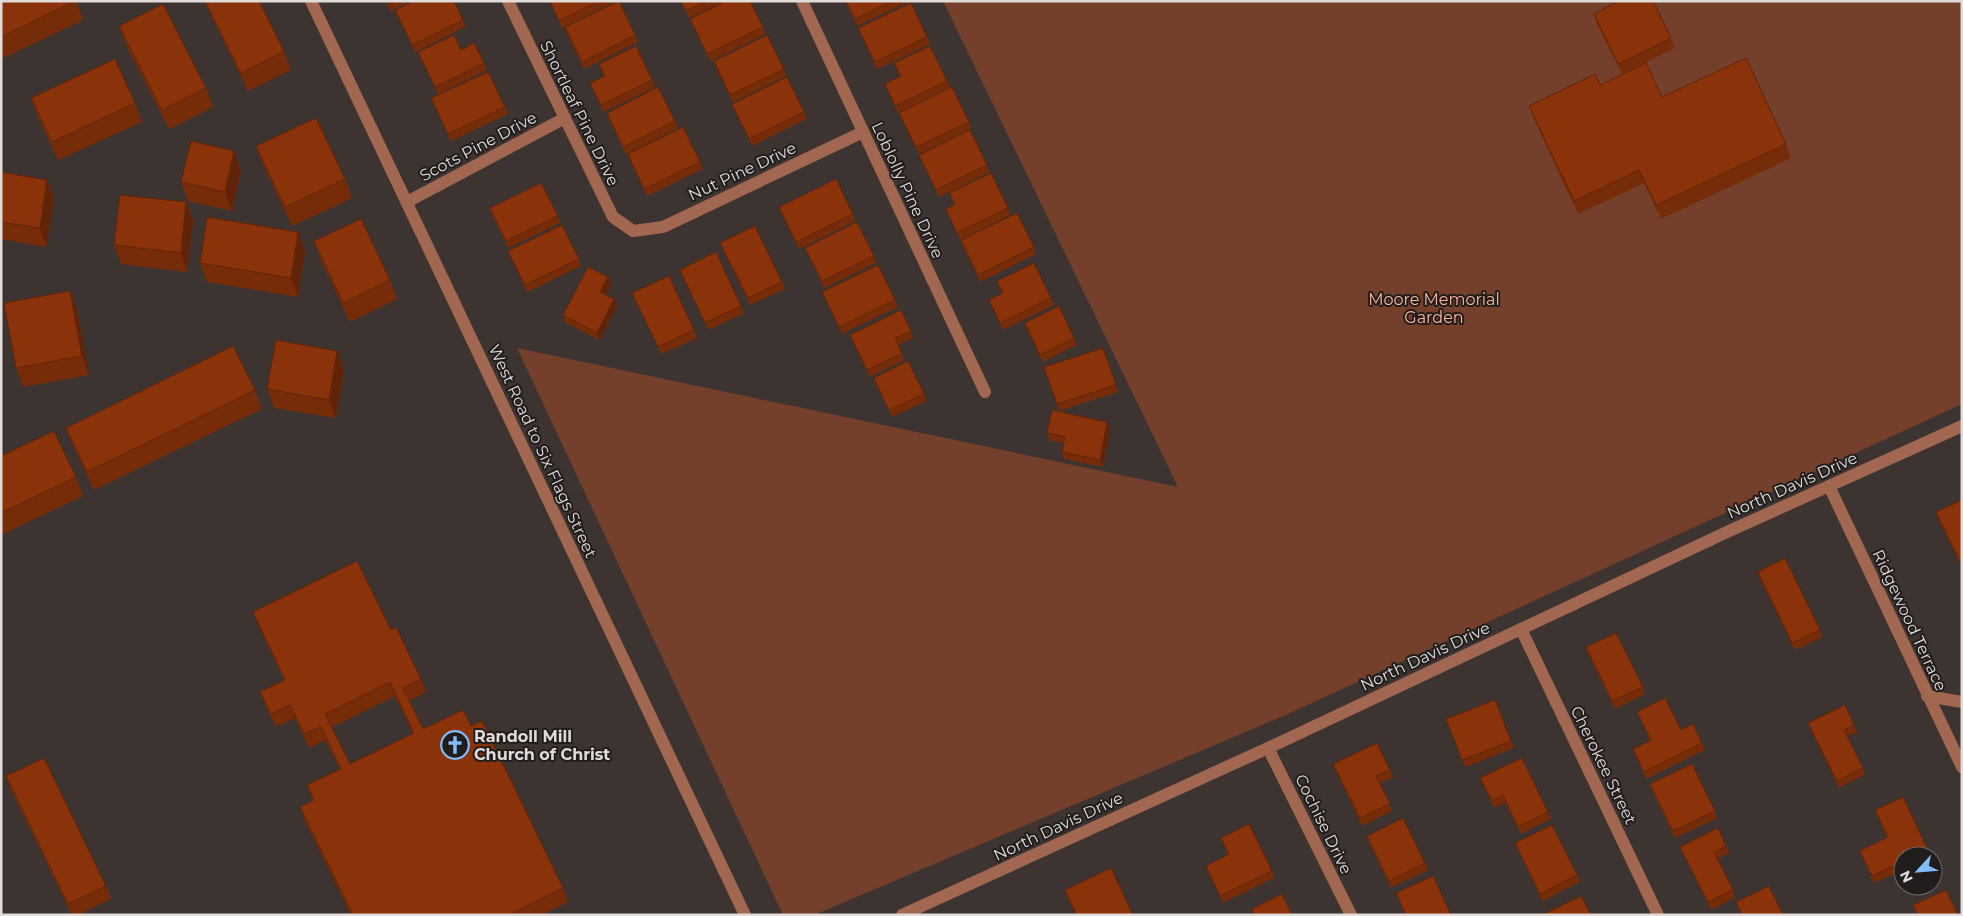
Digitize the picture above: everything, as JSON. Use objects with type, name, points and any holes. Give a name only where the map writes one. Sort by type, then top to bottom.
[{"type":"street","name":"West Road to Six Flags Street","points":[[311,1],[745,915]]},
{"type":"street","name":"Shortleaf Pine Drive","points":[[508,1],[613,216],[634,231]]},
{"type":"street","name":"Loblolly Pine Drive","points":[[802,1],[985,392]]},
{"type":"street","name":"Scots Pine Drive","points":[[407,202],[565,118]]},
{"type":"street","name":"Nut Pine Drive","points":[[634,231],[662,227],[863,132]]},
{"type":"street","name":"North Davis Drive","points":[[902,915],[1268,748],[1829,486],[1962,426]]},
{"type":"street","name":"Ridgewood Terrace","points":[[1829,486],[1962,767]]},
{"type":"street","name":"Cherokee Street","points":[[1521,629],[1658,915]]},
{"type":"street","points":[[1927,696],[1962,702]]},
{"type":"street","name":"Cochise Drive","points":[[1268,748],[1351,915]]},
{"type":"green space","name":"Moore Memorial Garden","points":[[943,1],[1962,1],[1962,404],[1288,714],[814,915],[783,915],[517,348],[1178,487]]},
{"type":"building","points":[[1,1],[75,1],[1,37]]},
{"type":"building","points":[[205,1],[259,1],[284,51],[241,73]]},
{"type":"building","points":[[414,1],[454,1],[463,20],[412,45],[395,10]]},
{"type":"building","points":[[550,1],[599,1],[559,21]]},
{"type":"building","points":[[619,1],[635,35],[582,62],[565,27]]},
{"type":"building","points":[[681,1],[707,1],[686,11]]},
{"type":"building","points":[[726,1],[750,1],[763,27],[707,54],[690,19]]},
{"type":"building","points":[[846,1],[892,1],[855,19]]},
{"type":"building","points":[[1619,1],[1653,1],[1671,38],[1618,64],[1594,14]]},
{"type":"building","points":[[911,3],[927,37],[875,62],[858,28]]},
{"type":"building","points":[[163,4],[206,88],[162,110],[119,26]]},
{"type":"building","points":[[454,35],[461,50],[474,43],[484,63],[435,87],[418,52]]},
{"type":"building","points":[[767,35],[784,69],[730,95],[714,61]]},
{"type":"building","points":[[636,46],[652,80],[601,105],[590,83],[605,76],[599,64]]},
{"type":"building","points":[[930,46],[947,81],[895,106],[885,84],[901,76],[894,63]]},
{"type":"building","points":[[1746,58],[1786,144],[1656,205],[1639,170],[1574,201],[1529,106],[1595,74],[1600,85],[1646,63],[1662,97]]},
{"type":"building","points":[[115,59],[135,103],[52,142],[31,98]]},
{"type":"building","points":[[488,72],[505,107],[448,134],[431,98]]},
{"type":"building","points":[[787,77],[804,112],[749,139],[732,104]]},
{"type":"building","points":[[658,87],[675,121],[623,147],[607,113]]},
{"type":"building","points":[[952,87],[969,122],[916,147],[899,113]]},
{"type":"building","points":[[316,118],[345,179],[285,207],[256,146]]},
{"type":"building","points":[[683,127],[700,162],[644,189],[628,154]]},
{"type":"building","points":[[970,130],[987,165],[936,190],[919,155]]},
{"type":"building","points":[[191,141],[234,151],[225,192],[181,182]]},
{"type":"building","points":[[1,172],[47,180],[40,228],[1,222]]},
{"type":"building","points":[[991,173],[1008,208],[957,233],[946,209],[955,204],[949,193]]},
{"type":"building","points":[[836,179],[853,214],[796,242],[779,207]]},
{"type":"building","points":[[541,183],[558,216],[506,241],[490,208]]},
{"type":"building","points":[[120,195],[186,202],[181,253],[114,245]]},
{"type":"building","points":[[1017,213],[1034,247],[978,275],[961,240]]},
{"type":"building","points":[[207,217],[298,232],[291,278],[200,263]]},
{"type":"building","points":[[361,219],[390,280],[343,303],[314,241]]},
{"type":"building","points":[[857,222],[874,256],[822,281],[805,248]]},
{"type":"building","points":[[562,225],[579,259],[525,285],[508,251]]},
{"type":"building","points":[[755,226],[782,282],[748,298],[720,243]]},
{"type":"building","points":[[716,252],[741,306],[705,323],[680,270]]},
{"type":"building","points":[[1034,263],[1051,298],[1000,323],[989,300],[1003,293],[997,281]]},
{"type":"building","points":[[878,265],[895,300],[839,327],[822,292]]},
{"type":"building","points":[[588,267],[608,277],[600,292],[614,299],[597,333],[563,315]]},
{"type":"building","points":[[669,276],[694,330],[658,347],[632,293]]},
{"type":"building","points":[[70,291],[82,356],[16,368],[4,303]]},
{"type":"building","points":[[1059,306],[1074,338],[1040,355],[1025,323]]},
{"type":"building","points":[[901,310],[911,331],[895,338],[902,353],[867,370],[850,335]]},
{"type":"building","points":[[276,340],[337,351],[329,400],[267,389]]},
{"type":"building","points":[[233,346],[255,390],[87,472],[66,428]]},
{"type":"building","points":[[1103,348],[1116,385],[1057,404],[1044,367]]},
{"type":"building","points":[[908,361],[924,394],[889,410],[874,378]]},
{"type":"building","points":[[1052,410],[1107,422],[1100,460],[1062,452],[1065,437],[1047,433]]},
{"type":"building","points":[[54,431],[76,477],[1,513],[1,456]]},
{"type":"building","points":[[1962,500],[1962,566],[1936,512]]},
{"type":"building","points":[[1785,558],[1820,630],[1792,643],[1758,572]]},
{"type":"building","name":"Randoll Mill Church of Christ","points":[[357,561],[391,630],[396,627],[421,679],[403,688],[423,729],[463,710],[471,726],[482,721],[563,888],[509,915],[353,915],[300,807],[314,800],[307,785],[341,769],[321,727],[304,734],[290,705],[271,714],[260,692],[285,680],[253,612]],"holes":[[[390,682],[414,733],[350,764],[325,714]]]},
{"type":"building","points":[[1616,633],[1643,687],[1612,701],[1586,647]]},
{"type":"building","points":[[1665,698],[1681,730],[1693,724],[1702,743],[1644,772],[1633,749],[1651,740],[1637,712]]},
{"type":"building","points":[[1495,700],[1511,741],[1462,760],[1446,719]]},
{"type":"building","points":[[1845,705],[1854,725],[1844,730],[1863,768],[1837,781],[1808,723]]},
{"type":"building","points":[[1377,743],[1390,770],[1376,776],[1390,804],[1360,818],[1333,764]]},
{"type":"building","points":[[44,758],[106,886],[68,904],[6,776]]},
{"type":"building","points":[[1522,758],[1548,812],[1518,827],[1503,795],[1492,801],[1480,778]]},
{"type":"building","points":[[1692,764],[1715,811],[1673,831],[1650,784]]},
{"type":"building","points":[[1903,797],[1926,846],[1893,846],[1893,867],[1872,876],[1860,851],[1888,837],[1875,810]]},
{"type":"building","points":[[1403,818],[1425,863],[1389,881],[1367,836]]},
{"type":"building","points":[[1249,824],[1272,871],[1220,896],[1206,866],[1229,854],[1221,838]]},
{"type":"building","points":[[1552,825],[1577,875],[1540,894],[1515,843]]},
{"type":"building","points":[[1718,828],[1726,846],[1714,852],[1733,890],[1708,902],[1680,847]]},
{"type":"building","points":[[1111,868],[1133,915],[1077,915],[1065,890]]},
{"type":"building","points":[[1433,876],[1451,915],[1406,915],[1396,893]]},
{"type":"building","points":[[1769,886],[1783,915],[1742,915],[1736,902]]},
{"type":"building","points":[[1946,890],[1958,915],[1918,915],[1913,905],[1933,896],[1943,896],[1943,891]]},
{"type":"building","points":[[1282,894],[1292,915],[1254,915],[1252,909]]},
{"type":"building","points":[[1581,896],[1591,915],[1542,915]]},
{"type":"place","name":"Randoll Mill Church of Christ","points":[[455,745]]}]
